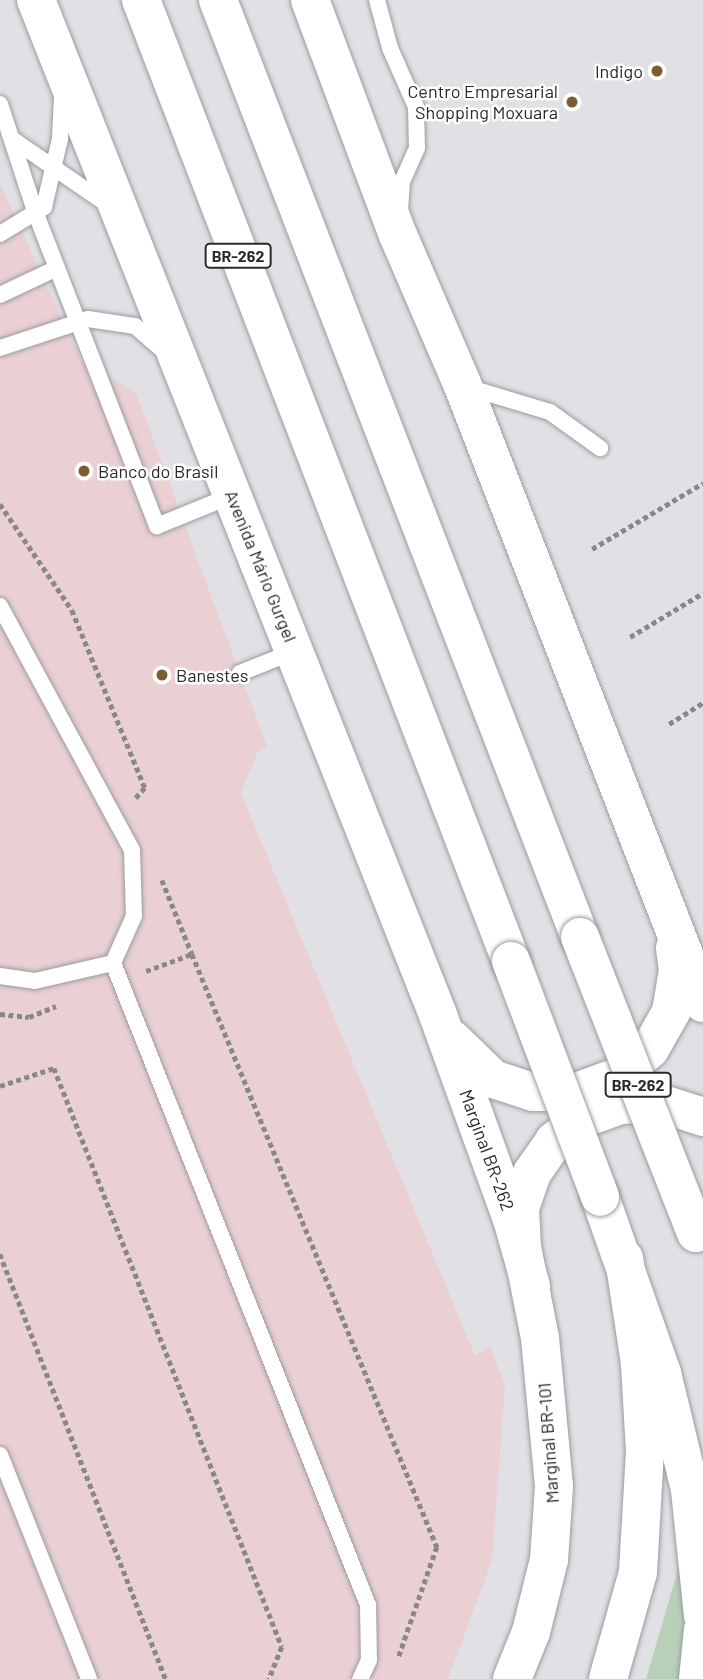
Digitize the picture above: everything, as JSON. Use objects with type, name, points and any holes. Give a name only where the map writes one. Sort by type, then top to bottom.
[{"type":"main road","name":"Avenida Mário Gurgel","points":[[36,0],[438,1015]]},
{"type":"main road","name":"BR-262","points":[[141,0],[624,1258],[662,1373],[690,1490],[703,1615]]},
{"type":"main road","name":"BR-262","points":[[218,0],[700,1241]]},
{"type":"main road","points":[[310,0],[398,235],[463,386],[672,928],[701,982]]},
{"type":"main road","points":[[438,1015],[460,1051],[503,1082],[533,1093],[576,1092],[617,1077],[649,1049],[671,1012],[678,970],[672,928]]},
{"type":"main road","name":"Marginal BR-262","points":[[438,1015],[512,1219],[531,1286]]},
{"type":"main road","points":[[531,1286],[520,1208],[532,1173],[554,1141],[585,1118],[621,1105],[660,1103],[703,1117]]},
{"type":"main road","points":[[608,1679],[638,1572],[645,1452],[640,1364],[624,1258]]},
{"type":"main road","name":"Marginal BR-101","points":[[512,1679],[531,1632],[549,1560],[554,1486],[531,1286]]},
{"type":"main road","points":[[698,1679],[703,1630]]},
{"type":"lane","points":[[377,0],[390,48],[416,107],[417,148],[402,182],[398,235]]},
{"type":"lane","points":[[0,234],[44,207],[60,139],[63,69]]},
{"type":"lane","points":[[0,104],[15,141],[36,214],[157,526],[233,495]]},
{"type":"lane","points":[[15,141],[120,214]]},
{"type":"lane","points":[[0,295],[57,268]]},
{"type":"lane","points":[[0,348],[77,321],[135,326],[180,364]]},
{"type":"lane","points":[[463,386],[550,412],[600,448]]},
{"type":"lane","points":[[0,606],[132,850],[134,916],[113,963],[368,1605],[369,1660],[360,1679]]},
{"type":"lane","points":[[240,673],[295,651]]},
{"type":"lane","points":[[0,976],[35,981],[113,963]]},
{"type":"lane","points":[[0,1455],[89,1679]]},
{"type":"path","points":[[592,549],[703,483]]},
{"type":"path","points":[[0,504],[72,610],[145,788],[131,802]]},
{"type":"path","points":[[630,637],[703,593]]},
{"type":"path","points":[[669,724],[703,704]]},
{"type":"path","points":[[162,878],[438,1547],[395,1667]]},
{"type":"path","points":[[0,1014],[29,1017],[192,954]]},
{"type":"path","points":[[0,1086],[54,1068],[282,1647],[269,1679]]},
{"type":"path","points":[[0,1254],[166,1679]]},
{"type":"shaded area","points":[[0,184],[81,360],[136,393],[267,747],[257,753],[241,793],[475,1356],[490,1346],[505,1385],[492,1560],[448,1679],[0,1679]]},
{"type":"green space","points":[[682,1556],[685,1617],[679,1679],[646,1679]]},
{"type":"place","name":"Indigo","points":[[657,71]]},
{"type":"place","name":"Centro Empresarial Shopping Moxuara","points":[[572,102]]},
{"type":"place","name":"Banco do Brasil","points":[[84,471]]},
{"type":"place","name":"Banestes","points":[[162,675]]}]
